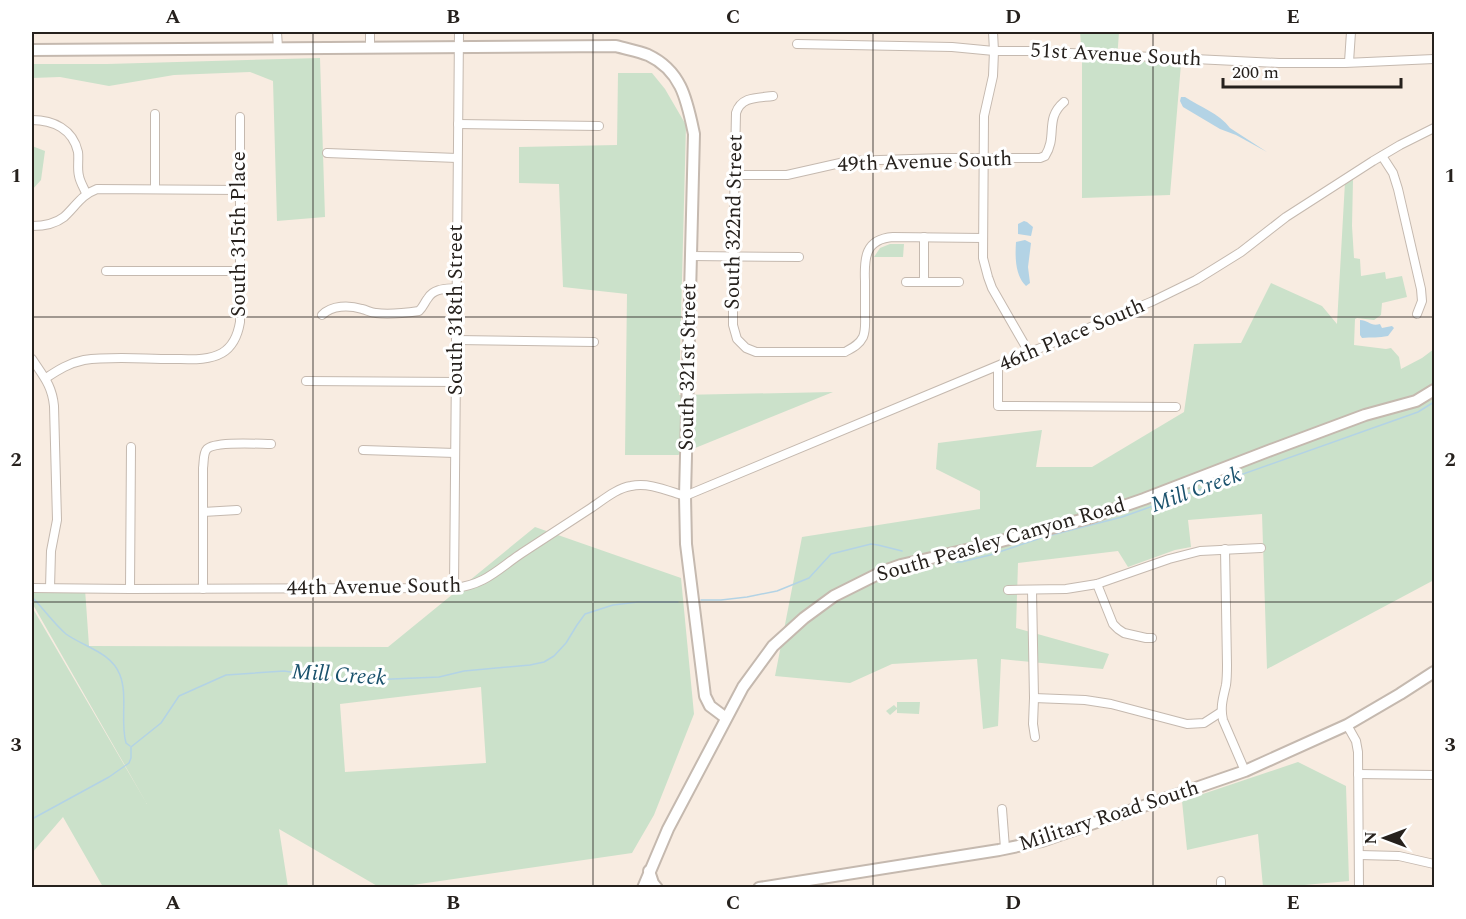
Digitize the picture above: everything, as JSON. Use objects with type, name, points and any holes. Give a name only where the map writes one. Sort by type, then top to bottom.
[{"type":"main road","name":"South 321st Street","points":[[459,47],[616,46],[646,55],[659,62],[670,72],[685,95],[694,134],[685,496],[686,544],[705,696],[710,706],[726,718]]},
{"type":"main road","points":[[32,50],[459,47]]},
{"type":"main road","name":"South Peasley Canyon Road","points":[[643,888],[668,829],[743,687],[773,646],[804,618],[834,596],[901,565],[1092,517],[1365,415],[1416,401],[1434,390]]},
{"type":"main road","name":"Military Road South","points":[[759,888],[812,883],[1042,841],[1245,771],[1347,725],[1434,672]]},
{"type":"main road","points":[[649,871],[657,888]]},
{"type":"street","points":[[277,32],[278,48]]},
{"type":"street","points":[[370,32],[370,47]]},
{"type":"street","name":"South 318th Street","points":[[454,588],[459,32]]},
{"type":"street","points":[[993,32],[993,76],[984,116],[983,258],[988,277],[1030,354]]},
{"type":"street","points":[[1349,62],[1351,32]]},
{"type":"street","name":"51st Avenue South","points":[[797,44],[952,47],[994,51],[1279,63],[1434,59]]},
{"type":"street","name":"South 322nd Street","points":[[773,96],[746,100],[741,103],[736,113],[732,256],[733,326],[741,346],[756,352],[845,352],[856,345],[864,334],[864,267],[866,255],[871,246],[884,238],[924,237]]},
{"type":"street","name":"49th Avenue South","points":[[735,175],[787,175],[849,161],[1040,158],[1045,156],[1050,148],[1053,116],[1064,102]]},
{"type":"street","points":[[155,114],[155,189]]},
{"type":"street","name":"South 315th Place","points":[[46,378],[66,366],[81,361],[213,357],[228,349],[237,337],[240,271],[240,117]]},
{"type":"street","points":[[32,120],[52,122],[71,138],[78,154],[79,177],[86,193]]},
{"type":"street","points":[[458,124],[599,126]]},
{"type":"street","name":"46th Place South","points":[[685,496],[1152,302],[1196,280],[1241,252],[1302,206],[1383,156],[1434,128]]},
{"type":"street","points":[[327,153],[457,158]]},
{"type":"street","points":[[1383,156],[1393,173],[1398,189],[1421,290],[1422,301],[1417,314]]},
{"type":"street","points":[[32,226],[53,223],[63,217],[86,193],[97,189],[240,190]]},
{"type":"street","points":[[924,282],[924,237],[983,238]]},
{"type":"street","points":[[691,256],[799,257]]},
{"type":"street","points":[[106,271],[240,271]]},
{"type":"street","points":[[906,282],[959,282]]},
{"type":"street","points":[[322,315],[333,308],[363,309],[380,314],[419,310],[424,307],[429,296],[435,291],[457,288]]},
{"type":"street","points":[[456,340],[594,342]]},
{"type":"street","points":[[32,359],[46,378],[53,398],[56,421],[57,520],[51,551],[50,588]]},
{"type":"street","points":[[998,367],[998,406],[1176,406]]},
{"type":"street","points":[[306,381],[456,382]]},
{"type":"street","points":[[203,589],[204,455],[207,449],[221,444],[271,444]]},
{"type":"street","points":[[130,589],[131,447]]},
{"type":"street","points":[[363,450],[455,453]]},
{"type":"street","name":"44th Avenue South","points":[[32,588],[469,587],[495,573],[552,533],[629,486],[654,487],[685,496]]},
{"type":"street","points":[[203,512],[237,510]]},
{"type":"street","points":[[1008,590],[1065,589],[1097,584],[1169,559],[1200,551],[1261,548]]},
{"type":"street","points":[[1226,549],[1227,682],[1221,712],[1222,720],[1245,771]]},
{"type":"street","points":[[1097,584],[1113,624],[1118,630],[1152,638]]},
{"type":"street","points":[[1032,590],[1035,736]]},
{"type":"street","points":[[1035,698],[1085,700],[1111,704],[1187,724],[1204,723],[1221,712]]},
{"type":"street","points":[[1347,725],[1356,741],[1358,752],[1359,888]]},
{"type":"street","points":[[1358,774],[1434,775]]},
{"type":"street","points":[[1002,809],[1005,848]]},
{"type":"street","points":[[1360,855],[1399,856],[1434,864]]},
{"type":"green space","points":[[1080,32],[1119,32],[1117,60],[1181,64],[1170,195],[1082,198]]},
{"type":"green space","points":[[320,58],[325,217],[277,221],[273,81],[250,72],[174,75],[109,86],[60,77],[32,78],[32,64]]},
{"type":"green space","points":[[618,73],[652,73],[665,89],[686,125],[679,395],[833,392],[678,455],[625,455],[627,294],[563,287],[559,184],[519,183],[519,147],[617,145]]},
{"type":"green space","points":[[32,146],[45,151],[41,180],[32,190]]},
{"type":"green space","points":[[1353,180],[1354,258],[1360,259],[1361,276],[1385,272],[1386,279],[1402,276],[1407,297],[1382,303],[1381,315],[1374,320],[1355,319],[1354,345],[1391,348],[1399,357],[1401,369],[1434,349],[1434,580],[1267,669],[1262,514],[1188,520],[1191,547],[1175,550],[1128,567],[1118,551],[1018,563],[1016,628],[1109,654],[1103,669],[1001,659],[998,726],[983,729],[977,659],[892,664],[850,683],[775,676],[802,537],[980,509],[980,491],[936,469],[938,443],[1042,430],[1036,467],[1092,467],[1184,412],[1194,344],[1241,343],[1271,283],[1322,306],[1337,324],[1345,182]]},
{"type":"green space","points":[[890,244],[904,244],[903,257],[874,257],[880,248]]},
{"type":"green space","points":[[535,527],[681,578],[694,714],[654,815],[632,853],[399,887],[379,887],[279,829],[288,887],[103,887],[63,817],[32,853],[32,607],[147,804],[32,603],[32,588],[85,589],[89,646],[388,647]],"holes":[[[481,687],[486,763],[345,772],[340,704]]]},
{"type":"green space","points":[[897,702],[920,702],[919,714],[897,713],[897,709],[890,715],[886,711],[894,705],[897,708]]},
{"type":"green space","points":[[1298,762],[1346,786],[1349,881],[1263,887],[1258,834],[1187,850],[1182,801]]},
{"type":"water","points":[[1181,97],[1215,114],[1230,128],[1267,152],[1220,129],[1183,107]]},
{"type":"water","points":[[1024,221],[1033,227],[1031,236],[1018,234],[1018,224]]},
{"type":"water","points":[[1025,240],[1031,243],[1028,267],[1030,283],[1026,286],[1022,282],[1016,265],[1016,242]]},
{"type":"water","points":[[1360,320],[1374,325],[1380,324],[1382,328],[1392,326],[1394,328],[1388,336],[1362,338]]},
{"type":"waterway","name":"Mill Creek","points":[[952,562],[990,555],[1044,537],[1122,517],[1418,412],[1434,402]]},
{"type":"waterway","name":"Mill Creek","points":[[701,600],[747,597],[777,591],[809,578],[831,554],[871,544],[902,551]]},
{"type":"waterway","points":[[32,597],[66,634],[104,655],[116,667],[122,683],[124,735],[126,743],[130,746]]},
{"type":"waterway","name":"Mill Creek","points":[[32,819],[109,777],[129,763],[131,747],[161,723],[179,696],[226,675],[284,671],[331,678],[369,680],[439,677],[464,671],[530,665],[544,662],[554,656],[566,643],[585,614],[613,605],[638,602],[678,602]]}]
